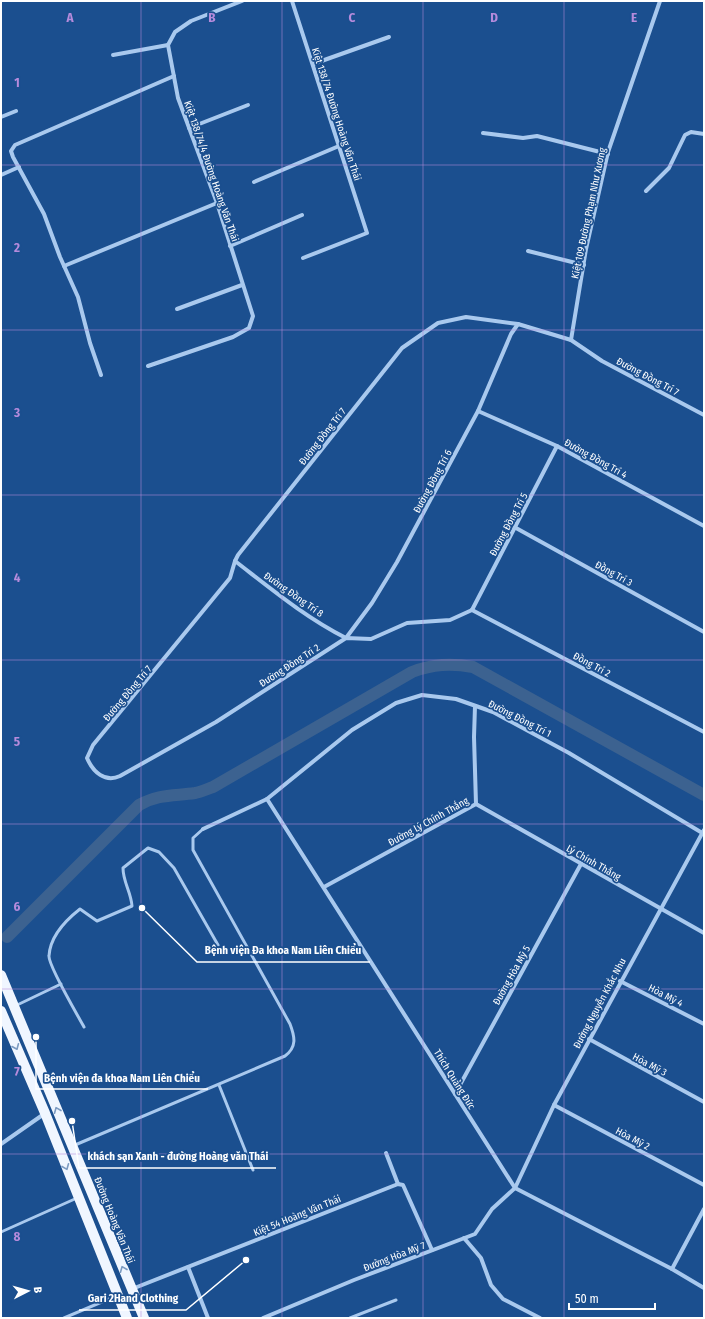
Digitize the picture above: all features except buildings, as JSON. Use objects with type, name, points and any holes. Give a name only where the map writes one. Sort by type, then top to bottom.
[{"type":"main road","name":"Đường Hoàng Văn Thái","points":[[1,975],[131,1290],[144,1318]]},
{"type":"main road","points":[[15,1009],[2,1014],[45,1113],[127,1318]]},
{"type":"street","points":[[113,55],[168,45],[175,32],[190,21],[242,1]]},
{"type":"street","name":"Kiệt 138/74 Đường Hoàng Văn Thái","points":[[292,1],[367,233],[303,258]]},
{"type":"street","name":"Kiệt 109 Đường Phạm Như Xương","points":[[571,340],[584,265],[608,154],[660,1]]},
{"type":"street","points":[[313,64],[389,37]]},
{"type":"street","name":"Kiệt 138/74/4 Đường Hoàng Văn Thái","points":[[148,366],[233,337],[249,328],[253,316],[217,203],[178,98],[168,45]]},
{"type":"street","points":[[101,375],[90,343],[78,297],[64,266],[44,214],[11,151],[15,145],[174,76]]},
{"type":"street","points":[[189,128],[248,105]]},
{"type":"street","points":[[1,117],[16,111]]},
{"type":"street","points":[[483,132],[523,138],[536,136],[608,154]]},
{"type":"street","points":[[646,191],[669,168],[685,135],[691,132],[704,134]]},
{"type":"street","points":[[254,182],[339,146]]},
{"type":"street","points":[[1,175],[19,167]]},
{"type":"street","points":[[64,266],[217,203]]},
{"type":"street","points":[[230,246],[302,215]]},
{"type":"street","points":[[528,251],[584,265]]},
{"type":"street","points":[[177,309],[242,284]]},
{"type":"street","name":"Đường Đồng Trí 7","points":[[128,771],[113,779],[106,778],[96,772],[90,767],[87,758],[93,745],[230,578],[235,561],[402,348],[438,323],[466,317],[518,324],[571,340],[602,361],[704,415]]},
{"type":"street","name":"Đường Đồng Trí 6","points":[[346,638],[372,603],[397,562],[478,411],[511,334],[518,324]]},
{"type":"street","name":"Đường Đồng Trí 4","points":[[478,411],[557,446],[704,526]]},
{"type":"street","name":"Đường Đồng Trí 5","points":[[472,610],[516,528],[557,446]]},
{"type":"street","name":"Đồng Trí 3","points":[[516,528],[704,632]]},
{"type":"street","name":"Đường Đồng Trí 8","points":[[235,561],[278,594],[332,631],[346,638]]},
{"type":"street","points":[[346,638],[371,638],[407,623],[450,620],[472,610]]},
{"type":"street","name":"Đồng Trí 2","points":[[472,610],[704,732]]},
{"type":"street","name":"Đường Đồng Trí 2","points":[[128,771],[216,722],[346,638]]},
{"type":"street","name":"Đường Đồng Trí 1","points":[[203,829],[267,799],[352,730],[396,703],[422,695],[448,697],[493,712],[569,753],[703,832]]},
{"type":"street","name":"Đường Lý Chính Thắng","points":[[324,887],[476,804],[474,737],[475,706]]},
{"type":"street","name":"Thích Quảng Đức","points":[[267,799],[515,1188]]},
{"type":"street","name":"Lý Chính Thắng","points":[[476,804],[704,933]]},
{"type":"street","name":"Đường Nguyễn Khắc Nhu","points":[[515,1188],[554,1104],[620,981],[703,832]]},
{"type":"street","name":"Đường Hòa Mỹ 5","points":[[455,1094],[581,864]]},
{"type":"street","name":"Hòa Mỹ 4","points":[[620,981],[704,1024]]},
{"type":"street","name":"Hòa Mỹ 3","points":[[589,1039],[704,1102]]},
{"type":"street","name":"Hòa Mỹ 2","points":[[554,1104],[704,1185]]},
{"type":"street","points":[[1,1144],[45,1113]]},
{"type":"street","points":[[386,1153],[398,1184],[404,1185],[432,1250]]},
{"type":"street","name":"Kiệt 54 Hoàng Văn Thái","points":[[131,1290],[398,1184]]},
{"type":"street","points":[[515,1188],[672,1269],[704,1288]]},
{"type":"street","name":"Đường Hòa Mỹ 7","points":[[263,1318],[354,1280],[475,1234],[492,1209],[515,1188]]},
{"type":"street","points":[[672,1269],[704,1209]]},
{"type":"street","points":[[464,1238],[481,1258],[491,1285],[502,1300],[540,1318]]},
{"type":"street","points":[[188,1267],[208,1318]]},
{"type":"lane","points":[[72,1146],[285,1056],[292,1048],[295,1038],[290,1024],[193,850],[193,838],[203,829]]},
{"type":"lane","points":[[84,1027],[60,984],[48,957],[53,939],[71,916],[80,909],[97,921],[132,906],[131,895],[125,886],[123,878],[123,868],[148,848],[159,852],[174,868],[218,944]]},
{"type":"lane","points":[[15,1009],[60,984]]},
{"type":"lane","points":[[219,1085],[253,1170]]},
{"type":"lane","points":[[1,1232],[79,1197]]},
{"type":"lane","points":[[64,1318],[117,1295]]},
{"type":"lane","points":[[350,1318],[396,1300]]},
{"type":"waterway","points":[[7,937],[139,805],[146,801],[160,797],[195,793],[213,787],[412,672],[427,667],[450,665],[473,667],[704,795]]},
{"type":"place","name":"Bệnh viện Đa khoa Nam Liên Chiểu","points":[[142,908]]},
{"type":"place","name":"Bệnh viện đa khoa Nam Liên Chiểu","points":[[36,1037]]},
{"type":"place","name":"khách sạn Xanh - đường Hoàng văn Thái","points":[[72,1121]]},
{"type":"place","name":"Gari 2Hand Clothing","points":[[246,1260]]}]
